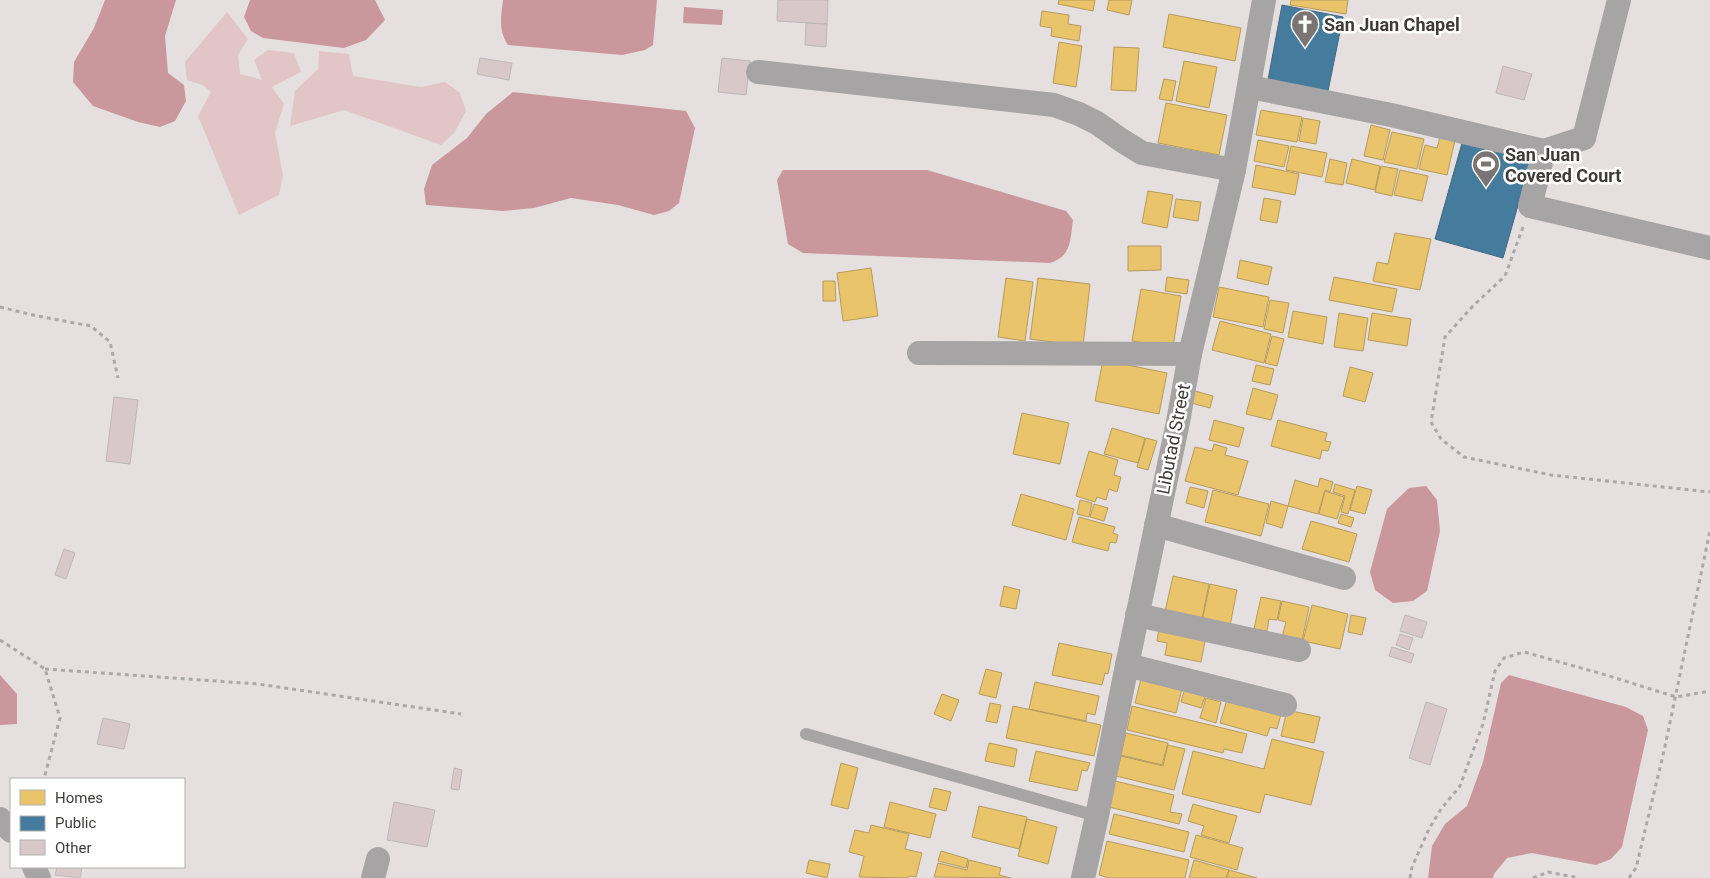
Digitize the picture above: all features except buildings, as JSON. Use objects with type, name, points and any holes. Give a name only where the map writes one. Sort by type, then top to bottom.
[{"type":"street","name":"Libutad Street","points":[[1084,878],[1178,422],[1190,354],[1234,170],[1264,0]]},
{"type":"street","points":[[1250,87],[1391,115],[1544,151],[1584,138],[1620,0]]},
{"type":"street","points":[[758,72],[1054,105],[1097,123],[1142,153],[1234,170]]},
{"type":"street","points":[[1544,151],[1530,206],[1710,248]]},
{"type":"street","points":[[919,353],[1190,354]]},
{"type":"street","points":[[1156,525],[1344,578]]},
{"type":"street","points":[[1137,615],[1299,650]]},
{"type":"street","points":[[1127,665],[1285,705]]},
{"type":"street","points":[[0,819],[10,830]]},
{"type":"lane","points":[[806,734],[1097,816]]},
{"type":"path","points":[[1530,206],[1506,276],[1473,306],[1445,337],[1431,422],[1441,439],[1464,457],[1551,475],[1710,492]]},
{"type":"path","points":[[0,307],[91,326],[110,342],[118,378]]},
{"type":"path","points":[[1629,878],[1636,868],[1664,751],[1710,531]]},
{"type":"path","points":[[0,640],[44,669],[258,684],[461,714]]},
{"type":"path","points":[[1410,878],[1412,866],[1429,829],[1441,809],[1460,786],[1483,724],[1495,670],[1504,658],[1524,652],[1676,696],[1710,691]]},
{"type":"path","points":[[44,669],[60,718],[44,778]]},
{"type":"path","points":[[1533,878],[1548,872],[1579,878]]},
{"type":"shaded area","points":[[105,0],[176,0],[165,36],[168,73],[184,85],[186,101],[175,121],[160,127],[138,122],[93,106],[73,82],[74,62],[94,28]]},
{"type":"shaded area","points":[[250,0],[375,0],[385,20],[366,40],[344,48],[263,38],[251,31],[244,17]]},
{"type":"shaded area","points":[[503,0],[657,0],[653,45],[645,50],[622,55],[508,45],[501,29]]},
{"type":"shaded area","points":[[684,7],[723,10],[722,25],[683,23]]},
{"type":"shaded area","points":[[227,12],[248,39],[238,55],[240,74],[262,80],[254,60],[268,50],[294,53],[301,72],[272,87],[284,104],[275,133],[283,175],[279,195],[239,215],[198,116],[211,92],[203,85],[187,80],[185,62]]},
{"type":"shaded area","points":[[319,51],[349,54],[353,76],[421,87],[445,82],[460,93],[466,111],[454,133],[441,145],[344,110],[290,126],[295,91],[318,69]]},
{"type":"shaded area","points":[[513,92],[686,111],[695,128],[679,203],[669,211],[654,215],[618,205],[571,198],[534,208],[503,211],[426,205],[424,189],[432,165],[467,138],[486,114]]},
{"type":"shaded area","points":[[783,170],[927,170],[1066,211],[1073,220],[1069,246],[1062,256],[1050,263],[803,253],[788,244],[777,180]]},
{"type":"shaded area","points":[[1426,486],[1437,500],[1440,531],[1427,591],[1413,601],[1393,603],[1375,590],[1370,572],[1387,509],[1409,488]]},
{"type":"shaded area","points":[[0,675],[17,694],[17,724],[0,725]]},
{"type":"shaded area","points":[[1509,675],[1626,707],[1643,716],[1648,730],[1622,847],[1611,859],[1596,865],[1532,853],[1507,858],[1493,878],[1428,878],[1432,846],[1445,824],[1467,806],[1483,762],[1501,683]]},
{"type":"place","name":"San Juan Chapel","points":[[1305,48]]},
{"type":"place","name":"San Juan Covered Court","points":[[1486,188]]}]
